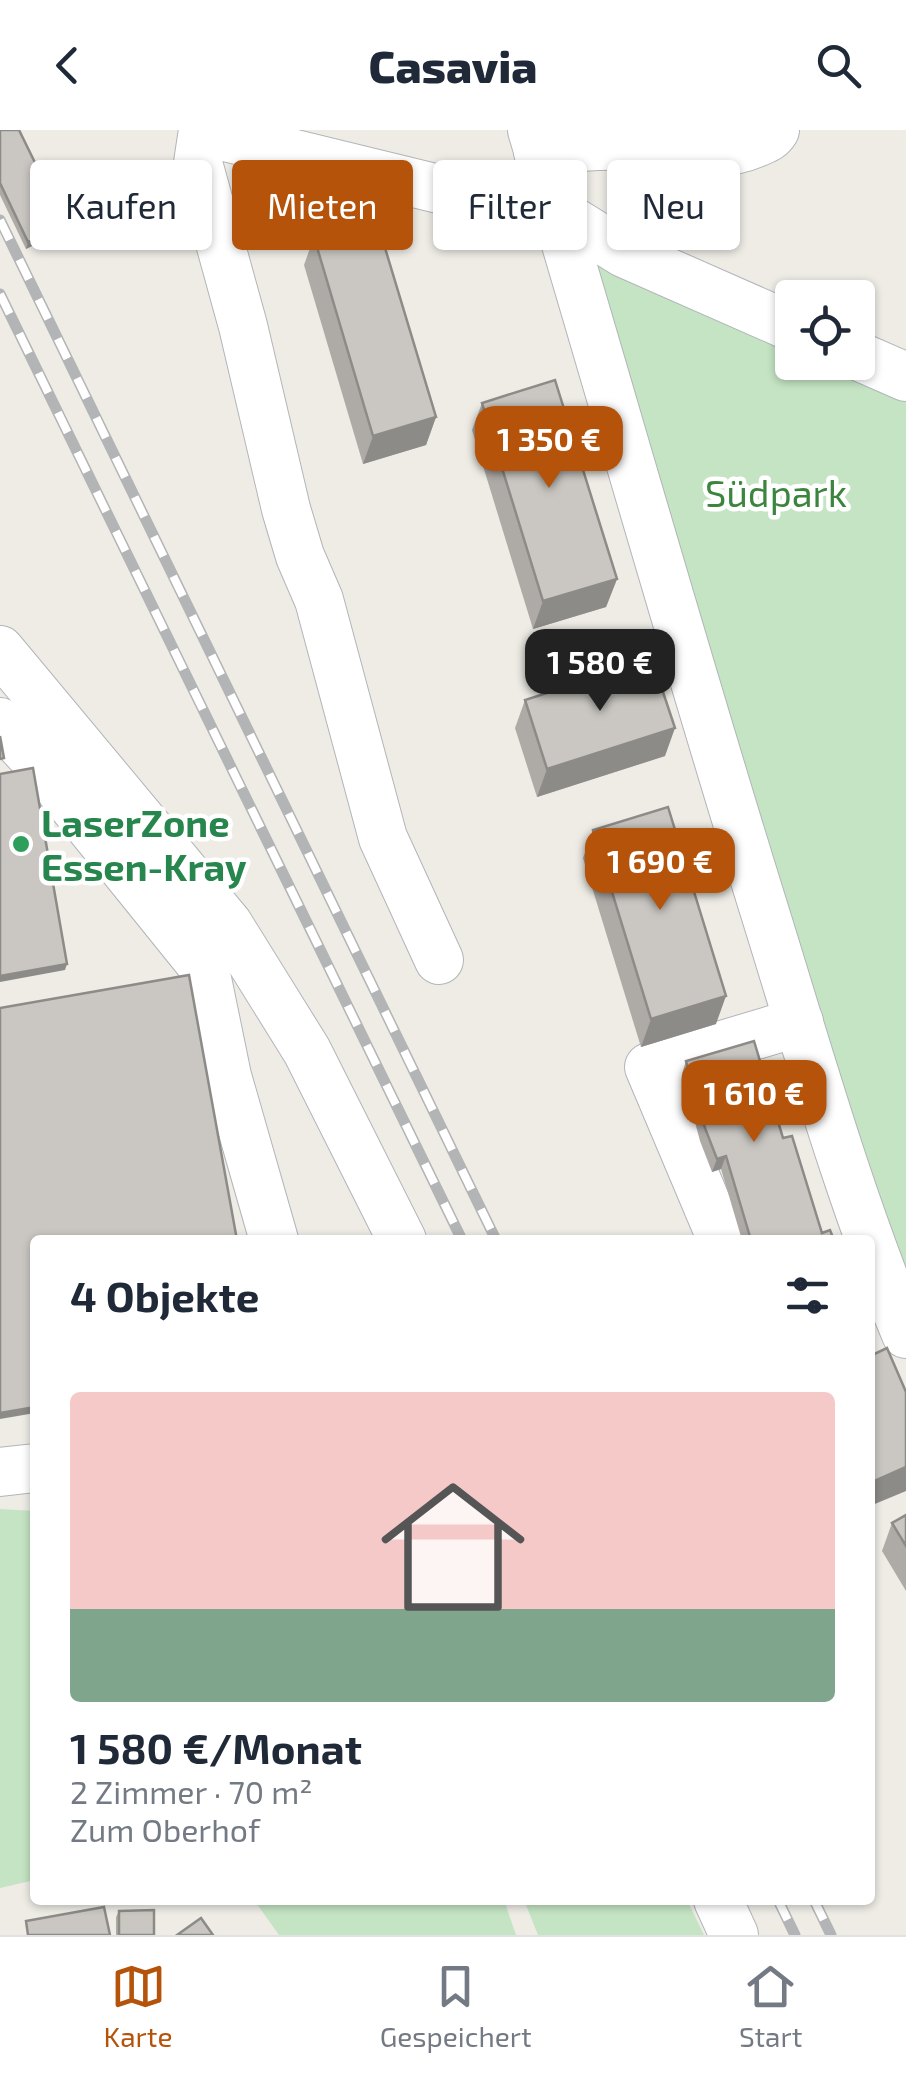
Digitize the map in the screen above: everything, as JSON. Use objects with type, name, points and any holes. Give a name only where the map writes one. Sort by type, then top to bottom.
[{"type":"street","points":[[433,188],[206,130],[198,164],[243,326],[286,509],[319,600],[383,838],[439,960]]},
{"type":"street","points":[[535,141],[638,146],[695,155],[738,151],[772,136],[775,130]]},
{"type":"street","points":[[587,229],[624,252],[775,319]]},
{"type":"street","points":[[568,250],[688,668],[836,1143],[870,1235]]},
{"type":"street","points":[[875,363],[906,377]]},
{"type":"street","points":[[0,650],[228,924],[308,1052],[400,1235]]},
{"type":"street","points":[[0,722],[205,969],[227,1076],[273,1235]]},
{"type":"street","points":[[720,1235],[649,1066],[799,1022]]},
{"type":"street","points":[[875,1249],[906,1334]]},
{"type":"street","points":[[0,1472],[30,1469]]},
{"type":"street","points":[[720,1905],[734,1935]]},
{"type":"green space","name":"Südpark","points":[[587,237],[607,246],[607,250],[615,250],[775,323],[775,380],[875,380],[875,370],[906,384],[906,1323],[574,250],[587,250]]},
{"type":"green space","points":[[0,1509],[30,1511],[30,1881],[0,1888]]},
{"type":"green space","points":[[258,1905],[506,1905],[516,1935],[279,1935]]},
{"type":"green space","points":[[526,1905],[689,1905],[704,1935],[538,1935]]},
{"type":"building","points":[[0,130],[19,130],[34,160],[30,160],[30,241],[28,242],[0,183]]},
{"type":"building","points":[[318,250],[386,250],[436,417],[373,436]]},
{"type":"building","points":[[555,380],[617,579],[543,601],[482,403]]},
{"type":"building","points":[[652,659],[675,728],[547,769],[525,700]]},
{"type":"building","name":"LaserZone Essen-Kray","points":[[33,768],[67,964],[0,976],[0,774]]},
{"type":"building","points":[[668,807],[726,996],[651,1019],[593,830]]},
{"type":"building","points":[[189,975],[236,1235],[30,1235],[30,1408],[0,1413],[0,1008]]},
{"type":"building","points":[[754,1041],[783,1138],[792,1136],[822,1233],[830,1230],[832,1235],[750,1235],[726,1156],[717,1159],[705,1128],[686,1061]]},
{"type":"building","points":[[887,1348],[906,1392],[906,1467],[875,1481],[875,1354]]},
{"type":"building","points":[[906,1515],[906,1546],[892,1523]]},
{"type":"building","points":[[104,1907],[110,1935],[28,1935],[26,1921]]},
{"type":"building","points":[[154,1910],[154,1935],[119,1935],[119,1911]]},
{"type":"building","points":[[201,1918],[213,1935],[177,1935]]},
{"type":"railway","points":[[0,220],[494,1235]]},
{"type":"railway","points":[[0,294],[460,1235]]},
{"type":"railway","points":[[780,1905],[795,1935]]},
{"type":"railway","points":[[816,1905],[831,1935]]},
{"type":"place","name":"LaserZone Essen-Kray","points":[[21,844]]}]
